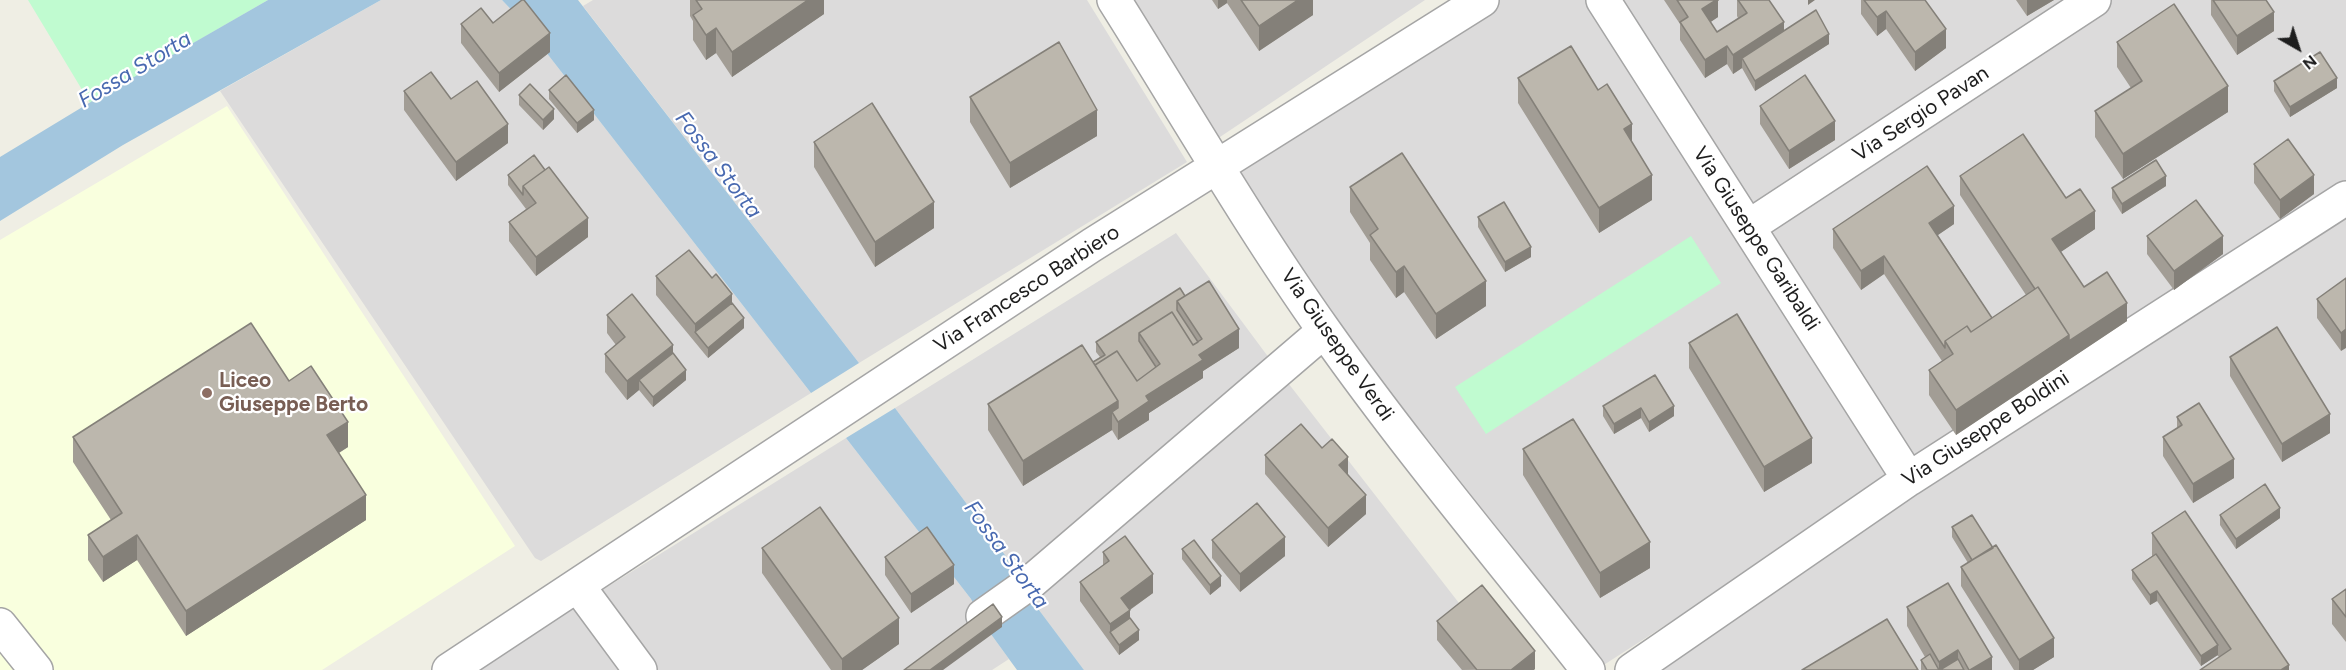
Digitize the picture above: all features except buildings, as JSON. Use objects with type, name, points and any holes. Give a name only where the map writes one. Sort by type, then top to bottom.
[{"type":"street","name":"Via Giuseppe Verdi","points":[[1114,0],[1200,136],[1217,167],[1324,331],[1381,408],[1588,670]]},
{"type":"street","name":"Via Francesco Barbiero","points":[[449,670],[1092,245],[1482,0]]},
{"type":"street","name":"Via Giuseppe Garibaldi","points":[[1603,0],[1909,479]]},
{"type":"street","name":"Via Sergio Pavan","points":[[1748,227],[2094,0]]},
{"type":"street","name":"Via Giuseppe Boldini","points":[[1632,670],[1909,479],[2346,198]]},
{"type":"street","points":[[986,614],[1031,582],[1324,331]]},
{"type":"street","points":[[578,586],[640,670]]},
{"type":"street","points":[[0,625],[36,670]]},
{"type":"shaded area","points":[[381,0],[502,0],[521,20],[811,393],[541,561],[535,558],[220,91]]},
{"type":"shaded area","points":[[593,0],[1087,0],[1187,162],[859,363],[583,6]]},
{"type":"shaded area","points":[[1112,0],[1425,0],[1202,149]]},
{"type":"shaded area","points":[[1497,0],[2346,0],[2346,187],[1599,668],[1364,370],[1231,171]]},
{"type":"shaded area","name":"Liceo Giuseppe Berto","points":[[227,106],[515,546],[322,670],[0,670],[0,240]]},
{"type":"shaded area","points":[[2346,215],[2346,670],[1659,670],[1896,505]]},
{"type":"shaded area","points":[[1176,233],[1278,370],[1511,670],[1084,670],[1030,598],[1014,567],[895,408]]},
{"type":"shaded area","points":[[846,438],[971,599],[985,626],[1009,659],[992,670],[474,670]]},
{"type":"green space","points":[[28,0],[268,0],[90,103]]},
{"type":"green space","points":[[1691,236],[1721,283],[1486,434],[1455,387]]},
{"type":"water","points":[[268,0],[381,0],[123,145],[0,221],[0,157]]},
{"type":"water","points":[[502,0],[578,0],[859,363],[811,393],[521,20]]},
{"type":"water","points":[[895,408],[1014,567],[1030,598],[1084,670],[1017,670],[985,626],[971,599],[846,438]]},
{"type":"place","name":"Liceo Giuseppe Berto","points":[[207,393]]},
{"type":"water label","name":"Fossa Storta","points":[[135,70]]},
{"type":"water label","name":"Fossa Storta","points":[[718,165]]},
{"type":"water label","name":"Fossa Storta","points":[[1006,555]]}]
